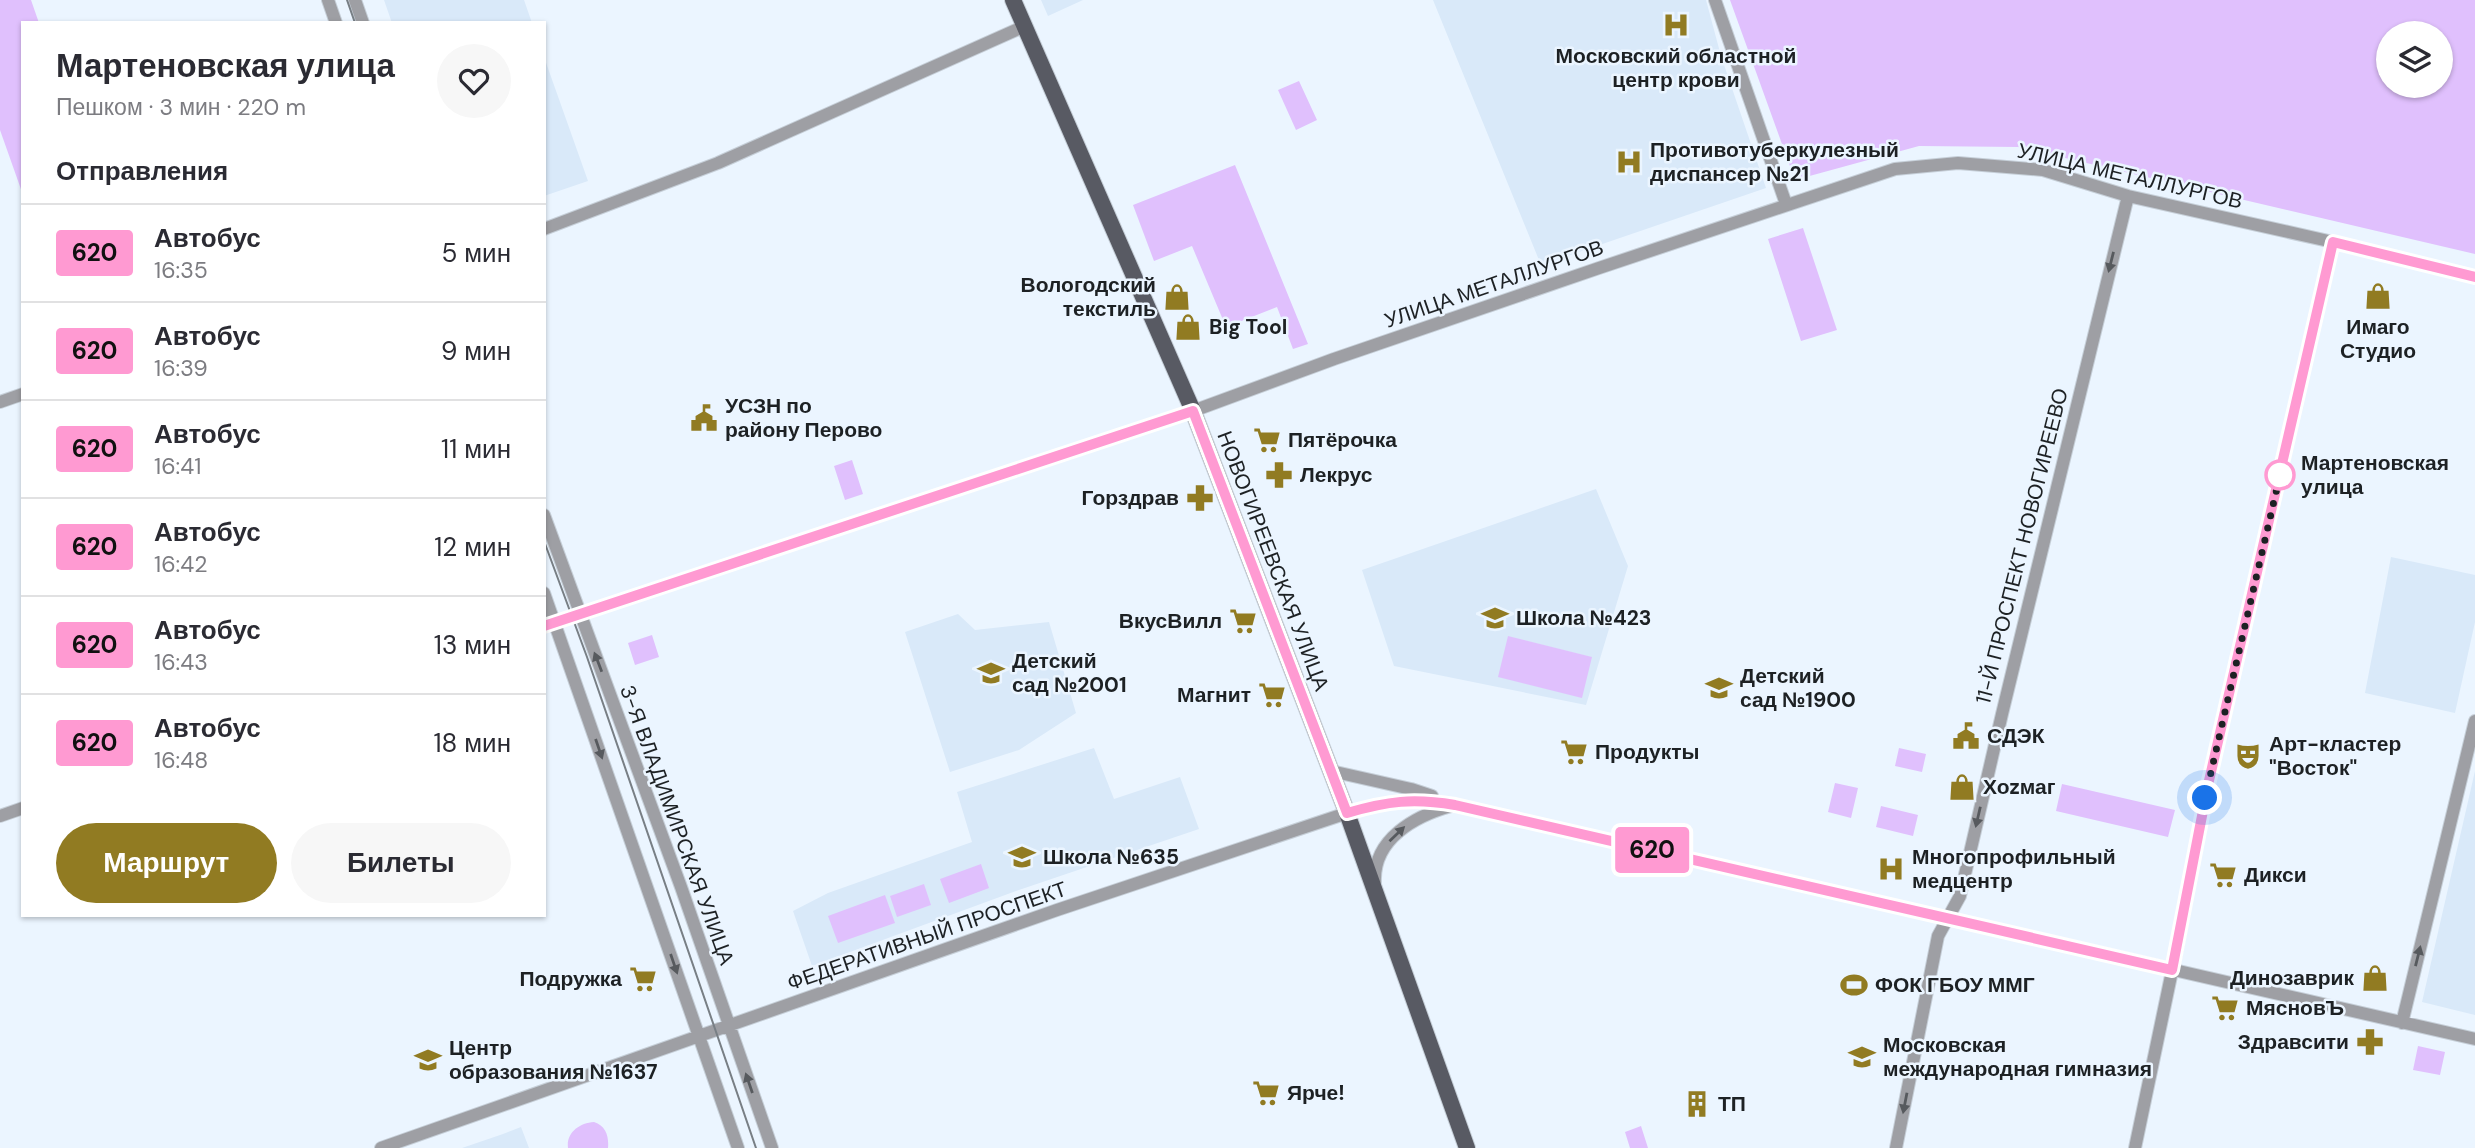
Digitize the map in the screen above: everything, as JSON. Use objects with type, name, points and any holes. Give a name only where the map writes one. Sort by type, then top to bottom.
[{"type":"main road","name":"НОВОГИРЕЕВСКАЯ УЛИЦА","points":[[1013,0],[1193,411],[1376,891],[1467,1148]]},
{"type":"street","points":[[328,0],[335,21]]},
{"type":"street","points":[[355,0],[362,21]]},
{"type":"street","points":[[1715,0],[1786,204]]},
{"type":"street","points":[[546,228],[718,163],[1025,26]]},
{"type":"street","name":"УЛИЦА МЕТАЛЛУРГОВ","points":[[550,624],[1193,411],[1334,359],[1895,169],[1934,164],[1989,164],[2043,170],[2129,196],[2475,277]]},
{"type":"street","name":"11-Й ПРОСПЕКТ НОВОГИРЕЕВО","points":[[1896,1148],[1938,936],[1960,896],[2026,611],[2129,196]]},
{"type":"street","points":[[2136,1148],[2208,785],[2333,242]]},
{"type":"street","points":[[0,402],[21,395]]},
{"type":"street","name":"3-Я ВЛАДИМИРСКАЯ УЛИЦА","points":[[546,520],[659,823],[772,1148]]},
{"type":"street","points":[[546,603],[550,624],[738,1148]]},
{"type":"street","points":[[2402,1023],[2475,721]]},
{"type":"street","points":[[1331,771],[1410,789],[1455,805]]},
{"type":"street","name":"ФЕДЕРАТИВНЫЙ ПРОСПЕКТ","points":[[381,1148],[1057,910],[1383,802],[1425,800],[1455,805],[2475,1039]]},
{"type":"street","points":[[1376,891],[1374,870],[1377,856],[1391,840],[1405,826],[1431,811],[1455,805]]},
{"type":"street","points":[[0,816],[21,809]]},
{"type":"shaded area","points":[[0,0],[31,0],[38,21],[21,21],[21,189],[0,130]]},
{"type":"shaded area","points":[[384,0],[524,0],[531,21],[391,21]]},
{"type":"shaded area","points":[[1041,0],[1083,0],[1048,16]]},
{"type":"shaded area","points":[[1433,0],[1706,0],[1721,56],[1766,188],[1541,265]]},
{"type":"shaded area","points":[[1730,0],[2475,0],[2475,254],[2018,147],[1919,146],[1795,180]]},
{"type":"shaded area","points":[[546,63],[588,181],[546,195]]},
{"type":"shaded area","points":[[1299,81],[1317,120],[1296,130],[1278,90]]},
{"type":"shaded area","points":[[1235,165],[1308,344],[1293,349],[1277,307],[1226,327],[1192,246],[1154,261],[1133,205]]},
{"type":"shaded area","points":[[1803,228],[1837,330],[1801,341],[1768,239]]},
{"type":"shaded area","points":[[852,460],[863,494],[845,500],[834,466]]},
{"type":"shaded area","name":"Школа №423","points":[[1596,489],[1628,566],[1586,705],[1394,666],[1362,570]]},
{"type":"shaded area","points":[[2391,557],[2475,575],[2475,622],[2455,713],[2365,693]]},
{"type":"shaded area","name":"Детский сад №2001","points":[[958,614],[975,630],[1049,622],[1076,713],[1019,750],[950,772],[905,632]]},
{"type":"shaded area","points":[[652,635],[659,657],[635,665],[628,643]]},
{"type":"shaded area","points":[[1508,636],[1592,657],[1582,698],[1498,677]]},
{"type":"shaded area","name":"Школа №635","points":[[1094,748],[1114,799],[1180,777],[1199,829],[1016,891],[812,966],[793,911],[828,893],[972,842],[957,792]]},
{"type":"shaded area","points":[[1899,748],[1926,754],[1922,772],[1895,766]]},
{"type":"shaded area","points":[[2475,771],[2475,1015],[2422,1002]]},
{"type":"shaded area","points":[[1835,783],[1858,788],[1851,818],[1828,812]]},
{"type":"shaded area","points":[[2062,784],[2175,810],[2168,837],[2056,811]]},
{"type":"shaded area","points":[[1881,806],[1918,815],[1913,836],[1876,827]]},
{"type":"shaded area","points":[[981,864],[989,888],[949,903],[940,879]]},
{"type":"shaded area","points":[[924,884],[931,905],[897,917],[890,896]]},
{"type":"shaded area","points":[[885,895],[895,923],[838,943],[828,916]]},
{"type":"shaded area","points":[[2418,1046],[2445,1052],[2440,1075],[2413,1070]]},
{"type":"shaded area","points":[[594,1122],[606,1132],[608,1148],[568,1148],[571,1133],[583,1124]]},
{"type":"shaded area","points":[[1641,1126],[1648,1148],[1630,1148],[1625,1132]]},
{"type":"shaded area","points":[[521,1127],[529,1148],[462,1148],[503,1134]]},
{"type":"tram line","points":[[347,0],[354,21]]},
{"type":"tram line","points":[[546,546],[587,657],[756,1148]]},
{"type":"bus line","name":"620","points":[[546,625],[1193,411],[1347,813],[1383,802],[1425,800],[1455,805],[2172,970],[2208,785],[2333,242],[2475,277]]},
{"type":"place","name":"Московский областной центр крови","points":[[1676,25]]},
{"type":"place","name":"Противотуберкулезный диспансер №21","points":[[1629,162]]},
{"type":"place","name":"Имаго Студио","points":[[2378,296]]},
{"type":"place","name":"Вологодский текстиль","points":[[1177,297]]},
{"type":"place","name":"Big Tool","points":[[1188,327]]},
{"type":"place","name":"УСЗН по району Перово","points":[[704,418]]},
{"type":"place","name":"Пятёрочка","points":[[1267,440]]},
{"type":"place","name":"Лекрус","points":[[1279,475]]},
{"type":"place","name":"Мартеновская улица","points":[[2280,475]]},
{"type":"place","name":"Горздрав","points":[[1200,498]]},
{"type":"place","name":"Школа №423","points":[[1495,618]]},
{"type":"place","name":"ВкусВилл","points":[[1243,621]]},
{"type":"place","name":"Детский сад №2001","points":[[991,673]]},
{"type":"place","name":"Детский сад №1900","points":[[1719,688]]},
{"type":"place","name":"Магнит","points":[[1272,695]]},
{"type":"place","name":"СДЭК","points":[[1966,736]]},
{"type":"place","name":"Продукты","points":[[1574,752]]},
{"type":"place","name":"Арт-кластер \"Восток\"","points":[[2248,756]]},
{"type":"place","name":"Хоzмаг","points":[[1962,787]]},
{"type":"place","name":"Школа №635","points":[[1022,857]]},
{"type":"place","name":"Многопрофильный медцентр","points":[[1891,869]]},
{"type":"place","name":"Дикси","points":[[2223,875]]},
{"type":"place","name":"Динозаврик","points":[[2375,978]]},
{"type":"place","name":"Подружка","points":[[643,979]]},
{"type":"place","name":"ФОК ГБОУ ММГ","points":[[1854,985]]},
{"type":"place","name":"МясновЪ","points":[[2225,1008]]},
{"type":"place","name":"Здравсити","points":[[2370,1042]]},
{"type":"place","name":"Московская международная гимназия","points":[[1862,1057]]},
{"type":"place","name":"Центр образования №1637","points":[[428,1060]]},
{"type":"place","name":"Ярче!","points":[[1266,1093]]},
{"type":"place","name":"ТП","points":[[1697,1104]]},
{"type":"route","points":[[2205,798],[2280,475]]}]
